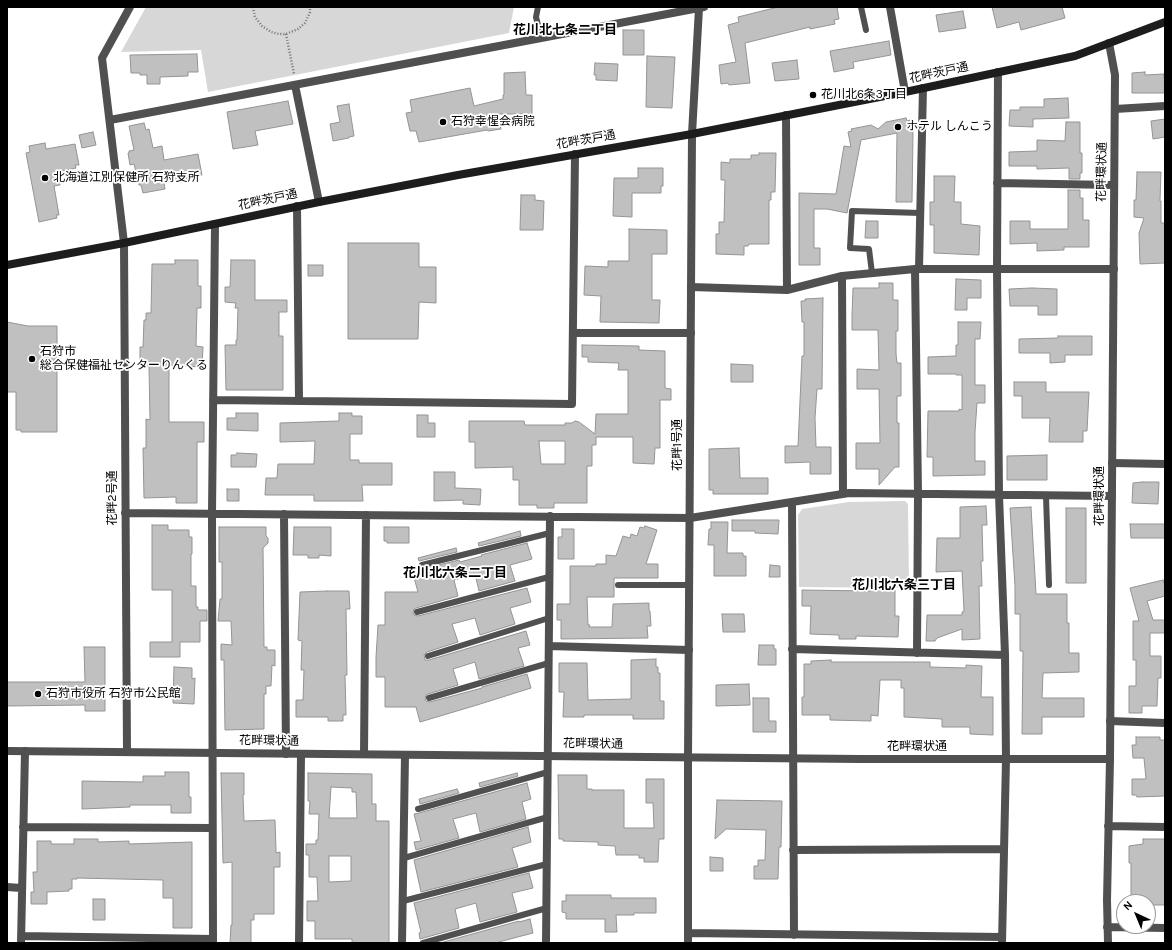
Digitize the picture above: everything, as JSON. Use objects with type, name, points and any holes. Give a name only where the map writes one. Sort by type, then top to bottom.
[{"type":"main road","name":"花畔茨戸通","points":[[7,265],[124,243],[297,206],[575,154],[692,134],[905,92],[1075,56],[1165,22]]},
{"type":"street","name":"花畔2号通","points":[[127,752],[124,243],[102,58],[130,7]]},
{"type":"street","points":[[890,7],[905,92]]},
{"type":"street","points":[[110,120],[701,8]]},
{"type":"street","name":"花畔1号通","points":[[688,943],[692,134],[701,8]]},
{"type":"street","name":"花畔環状通","points":[[7,751],[793,758],[1110,759],[1115,75],[1109,43]]},
{"type":"street","points":[[688,933],[1002,940],[1006,759],[1005,655],[999,495],[997,268],[998,72]]},
{"type":"street","points":[[295,85],[319,202]]},
{"type":"street","points":[[917,653],[917,269],[921,213],[923,88]]},
{"type":"street","points":[[1115,109],[1165,106]]},
{"type":"street","points":[[786,115],[787,290]]},
{"type":"street","points":[[213,400],[572,404],[575,154]]},
{"type":"street","points":[[997,183],[1114,185]]},
{"type":"street","points":[[297,206],[299,401]]},
{"type":"street","points":[[25,751],[21,939],[213,941],[212,513],[215,224]]},
{"type":"street","points":[[691,287],[787,290],[842,276],[917,269],[1114,269]]},
{"type":"street","points":[[842,276],[843,494]]},
{"type":"street","points":[[573,334],[691,333]]},
{"type":"street","points":[[1112,464],[1165,464]]},
{"type":"street","points":[[126,512],[690,518],[843,494],[1112,496]]},
{"type":"street","points":[[792,502],[794,935]]},
{"type":"street","points":[[284,514],[286,754]]},
{"type":"street","points":[[364,754],[366,515]]},
{"type":"street","points":[[546,943],[550,516]]},
{"type":"street","points":[[549,646],[689,650]]},
{"type":"street","points":[[792,649],[1005,655]]},
{"type":"street","points":[[1110,721],[1165,723]]},
{"type":"street","points":[[300,943],[301,754]]},
{"type":"street","points":[[402,943],[405,755]]},
{"type":"street","points":[[1108,943],[1108,826],[1110,759]]},
{"type":"street","points":[[1108,826],[1165,827]]},
{"type":"street","points":[[23,827],[212,828]]},
{"type":"street","points":[[793,850],[1004,849]]},
{"type":"street","points":[[7,888],[21,888]]},
{"type":"street","points":[[1107,927],[1165,928]]},
{"type":"lane","points":[[538,7],[536,17],[541,38]]},
{"type":"lane","points":[[861,7],[866,30]]},
{"type":"lane","points":[[872,274],[870,249],[850,248],[852,211],[921,213]]},
{"type":"lane","points":[[1046,496],[1049,585]]},
{"type":"lane","points":[[422,565],[550,533]]},
{"type":"lane","points":[[416,612],[549,577]]},
{"type":"lane","points":[[618,585],[689,585]]},
{"type":"lane","points":[[428,656],[549,618]]},
{"type":"lane","points":[[429,698],[549,663]]},
{"type":"lane","points":[[418,809],[548,772]]},
{"type":"lane","points":[[404,858],[548,817]]},
{"type":"lane","points":[[403,901],[547,864]]},
{"type":"lane","points":[[423,943],[547,908]]},
{"type":"path","points":[[253,7],[255,17],[262,26],[271,32],[279,34],[286,34],[298,29],[305,23],[310,12],[310,7]]},
{"type":"path","points":[[286,34],[295,85]]},
{"type":"shaded area","points":[[146,7],[514,7],[509,33],[208,92],[201,50],[121,52]]},
{"type":"shaded area","points":[[905,501],[908,504],[909,588],[799,587],[798,515],[802,509],[849,502]]},
{"type":"building","points":[[778,7],[837,7],[839,19],[834,20],[835,24],[810,29],[810,27],[745,43],[750,83],[729,85],[728,83],[721,84],[719,65],[736,62],[728,25],[739,22],[738,17]]},
{"type":"building","points":[[992,7],[1062,7],[1065,18],[1021,30],[1019,22],[997,28]]},
{"type":"building","points":[[963,11],[966,28],[939,32],[936,15]]},
{"type":"building","points":[[623,30],[644,30],[644,55],[623,55]]},
{"type":"building","points":[[889,41],[891,55],[853,62],[854,68],[834,72],[830,51]]},
{"type":"building","points":[[197,54],[198,72],[188,72],[188,76],[160,77],[160,84],[147,84],[147,75],[131,73],[130,55]]},
{"type":"building","points":[[647,56],[675,57],[672,108],[646,107]]},
{"type":"building","points":[[797,60],[799,79],[775,81],[772,63]]},
{"type":"building","points":[[595,63],[618,64],[617,81],[596,80],[596,75],[594,75]]},
{"type":"building","name":"石狩幸惺会病院","points":[[525,72],[526,95],[532,95],[532,114],[498,114],[501,129],[487,130],[419,142],[416,131],[410,131],[406,113],[412,112],[410,100],[470,88],[474,106],[503,99],[504,73]]},
{"type":"building","points":[[1145,72],[1145,75],[1164,74],[1165,93],[1132,93],[1132,73]]},
{"type":"building","points":[[1068,98],[1069,118],[1033,119],[1033,127],[1009,126],[1010,110],[1020,110],[1020,107],[1044,107],[1044,99]]},
{"type":"building","points":[[288,101],[293,124],[255,131],[258,145],[233,149],[227,112]]},
{"type":"building","points":[[349,104],[354,136],[333,141],[330,124],[340,122],[337,106]]},
{"type":"building","points":[[906,118],[907,121],[910,120],[913,133],[912,202],[896,202],[897,133],[861,140],[847,213],[827,209],[814,209],[814,248],[820,248],[820,265],[799,265],[799,193],[836,194],[844,146],[851,147],[848,132],[852,131],[851,129],[871,125],[878,129],[886,122]]},
{"type":"building","points":[[1165,119],[1165,137],[1153,139],[1151,121]]},
{"type":"building","points":[[1066,122],[1080,122],[1080,153],[1082,153],[1082,173],[1080,173],[1080,179],[1069,179],[1069,168],[1037,169],[1037,166],[1009,166],[1009,152],[1037,151],[1037,140],[1065,141]]},
{"type":"building","points":[[144,123],[146,130],[149,129],[153,148],[162,146],[164,160],[198,154],[202,175],[164,183],[165,189],[143,193],[141,185],[139,185],[134,164],[130,165],[128,153],[129,151],[134,150],[129,126]]},
{"type":"building","points":[[93,132],[96,145],[82,148],[79,135]]},
{"type":"building","name":"北海道江別保健所 石狩支所","points":[[45,143],[46,149],[75,144],[79,165],[75,165],[76,168],[58,172],[60,185],[54,186],[59,215],[56,215],[57,218],[39,222],[26,153],[30,152],[29,146]]},
{"type":"building","points":[[759,153],[776,153],[775,192],[771,192],[771,200],[769,200],[769,244],[749,244],[748,246],[744,246],[744,255],[716,254],[716,234],[719,234],[719,222],[724,222],[725,180],[721,180],[721,162],[730,163],[730,159],[751,159],[751,155],[759,155]]},
{"type":"building","points":[[638,168],[663,168],[663,186],[661,186],[661,193],[632,193],[632,217],[613,216],[614,178],[638,178]]},
{"type":"building","points":[[1137,172],[1161,172],[1160,201],[1161,223],[1165,223],[1165,263],[1140,264],[1139,233],[1144,218],[1134,217]]},
{"type":"building","points":[[934,176],[955,176],[954,202],[961,202],[961,224],[980,226],[979,255],[934,253],[934,225],[930,225],[930,202],[934,202]]},
{"type":"building","points":[[1068,190],[1080,190],[1080,198],[1083,198],[1083,220],[1089,220],[1089,247],[1064,247],[1064,250],[1037,251],[1037,243],[1010,244],[1010,221],[1030,221],[1030,229],[1068,229]]},
{"type":"building","points":[[521,195],[535,195],[535,200],[544,201],[543,230],[520,230]]},
{"type":"building","points":[[866,221],[878,221],[878,238],[865,238]]},
{"type":"building","points":[[629,229],[667,230],[667,254],[652,254],[652,300],[660,300],[659,323],[600,322],[601,296],[584,295],[585,266],[608,267],[608,261],[629,261]]},
{"type":"building","points":[[348,243],[419,243],[419,267],[436,267],[436,303],[419,302],[418,339],[348,339]]},
{"type":"building","points":[[175,260],[198,260],[198,286],[201,286],[201,308],[197,308],[196,346],[203,347],[202,367],[169,365],[169,422],[204,422],[204,442],[197,442],[197,503],[176,503],[176,497],[144,498],[143,448],[146,448],[146,419],[150,420],[149,366],[140,366],[140,347],[143,347],[144,320],[146,320],[146,313],[151,313],[152,264],[175,264]]},
{"type":"building","points":[[231,260],[255,260],[255,300],[287,300],[287,312],[279,312],[279,336],[283,336],[283,390],[226,390],[225,345],[236,345],[237,340],[238,308],[235,308],[236,303],[225,302],[225,287],[230,287]]},
{"type":"building","points":[[308,265],[323,265],[323,276],[308,276]]},
{"type":"building","points":[[956,279],[981,280],[981,298],[967,298],[967,310],[955,310]]},
{"type":"building","points":[[879,283],[893,283],[893,300],[898,300],[896,354],[897,363],[901,363],[901,396],[897,396],[897,423],[899,423],[899,467],[895,467],[879,485],[879,469],[856,469],[856,443],[880,443],[879,389],[857,389],[857,369],[879,370],[878,330],[852,330],[852,315],[853,288],[879,288]]},
{"type":"building","points":[[1009,289],[1057,289],[1057,315],[1038,315],[1038,306],[1010,306]]},
{"type":"building","points":[[823,298],[822,389],[817,389],[815,418],[816,447],[831,447],[831,474],[810,474],[810,462],[785,463],[785,446],[798,446],[802,356],[804,356],[804,322],[802,322],[801,301],[805,301],[805,299]]},
{"type":"building","name":"石狩市 総合保健福祉センターりんくる","points":[[7,322],[28,326],[57,326],[57,432],[21,432],[21,430],[16,430],[16,392],[7,392]]},
{"type":"building","points":[[958,322],[981,322],[980,339],[975,339],[975,385],[985,385],[985,403],[977,403],[975,461],[985,461],[985,475],[933,476],[933,457],[927,457],[928,411],[962,410],[962,375],[928,374],[928,357],[956,356],[956,345],[958,345]]},
{"type":"building","points":[[1058,336],[1092,336],[1092,355],[1065,355],[1065,362],[1050,363],[1050,353],[1019,353],[1019,339],[1058,338]]},
{"type":"building","points":[[582,345],[639,346],[639,350],[665,351],[665,388],[671,389],[671,400],[660,400],[660,448],[655,448],[654,464],[633,463],[633,437],[596,437],[596,445],[592,445],[592,466],[587,466],[587,503],[554,503],[554,508],[537,508],[537,505],[519,505],[519,480],[513,480],[513,467],[475,468],[475,442],[469,442],[469,421],[524,421],[525,425],[565,425],[565,423],[572,423],[575,421],[579,422],[595,434],[596,414],[628,414],[628,370],[618,370],[619,363],[588,362],[588,357],[582,357]],"holes":[[[539,441],[565,441],[565,464],[541,464]]]},
{"type":"building","points":[[731,364],[753,365],[753,382],[731,382]]},
{"type":"building","points":[[1014,382],[1046,382],[1046,392],[1089,392],[1087,431],[1083,431],[1083,442],[1049,442],[1050,418],[1022,418],[1022,396],[1014,396]]},
{"type":"building","points":[[236,413],[258,413],[258,431],[227,430],[227,418],[236,418]]},
{"type":"building","points":[[339,413],[352,413],[352,416],[362,416],[362,434],[350,434],[350,460],[359,460],[359,463],[392,463],[392,485],[362,485],[363,501],[314,501],[314,495],[265,495],[266,478],[277,478],[278,464],[314,464],[315,441],[280,442],[280,423],[339,421]]},
{"type":"building","points":[[417,415],[428,415],[428,423],[435,423],[435,437],[417,437]]},
{"type":"building","points":[[739,448],[740,478],[768,478],[768,494],[713,494],[713,490],[709,490],[709,449]]},
{"type":"building","points":[[237,453],[257,454],[256,467],[231,467],[231,455],[236,455]]},
{"type":"building","points":[[1047,455],[1047,480],[1007,480],[1007,456]]},
{"type":"building","points":[[434,472],[455,472],[455,488],[481,489],[480,505],[463,504],[463,500],[434,501]]},
{"type":"building","points":[[1159,482],[1158,504],[1132,503],[1133,483]]},
{"type":"building","points":[[227,489],[239,489],[239,501],[227,501]]},
{"type":"building","points":[[986,506],[987,525],[982,525],[982,586],[979,586],[980,639],[962,640],[962,629],[937,638],[935,641],[926,641],[927,615],[962,615],[962,612],[964,611],[962,571],[936,572],[937,538],[960,538],[960,507]]},
{"type":"building","points":[[1031,507],[1036,594],[1067,594],[1069,653],[1079,653],[1079,672],[1043,673],[1042,698],[1084,698],[1084,717],[1042,717],[1042,734],[1022,734],[1023,651],[1020,651],[1020,614],[1015,614],[1015,586],[1010,508]]},
{"type":"building","points":[[1066,508],[1086,508],[1086,583],[1066,583]]},
{"type":"building","points":[[732,520],[779,520],[778,534],[755,533],[755,531],[732,531]]},
{"type":"building","points":[[711,522],[728,522],[727,553],[743,553],[743,556],[746,556],[746,576],[714,576],[714,545],[708,545]]},
{"type":"building","points":[[1130,524],[1165,524],[1165,538],[1131,538]]},
{"type":"building","points":[[152,525],[168,525],[168,530],[189,530],[189,537],[192,537],[191,586],[196,586],[196,607],[198,607],[198,610],[207,610],[207,621],[200,621],[200,642],[180,642],[180,657],[150,657],[150,642],[172,642],[172,590],[152,590]]},
{"type":"building","points":[[645,526],[657,530],[646,564],[658,564],[658,578],[614,578],[614,597],[587,597],[589,627],[612,627],[613,604],[649,603],[651,626],[647,626],[648,638],[561,639],[561,620],[557,620],[557,604],[570,604],[570,566],[596,566],[596,564],[606,564],[606,555],[616,556],[623,536],[630,538],[631,534],[637,536],[640,527],[644,528]]},
{"type":"building","points":[[219,527],[266,527],[268,543],[263,548],[264,647],[267,647],[267,650],[275,650],[275,666],[272,665],[271,686],[266,686],[266,694],[264,694],[264,729],[225,730],[224,660],[221,660],[221,644],[232,645],[231,621],[218,621],[220,599],[222,599],[222,562],[219,562]]},
{"type":"building","points":[[294,527],[331,527],[331,556],[319,555],[319,558],[308,558],[308,555],[293,555]]},
{"type":"building","points":[[384,527],[409,527],[409,543],[387,543],[387,541],[384,541]]},
{"type":"building","points":[[562,529],[574,529],[574,559],[558,559],[558,537],[562,537]]},
{"type":"building","points":[[520,531],[521,536],[479,546],[478,543]]},
{"type":"building","points":[[527,543],[532,559],[510,565],[515,581],[479,591],[475,574],[454,580],[458,596],[416,608],[414,609],[413,613],[414,615],[418,616],[527,588],[531,602],[510,608],[515,624],[480,635],[475,618],[452,624],[458,642],[427,652],[424,655],[425,660],[429,660],[526,631],[530,645],[518,648],[524,666],[479,679],[475,662],[453,669],[458,685],[428,694],[426,695],[425,699],[426,701],[430,702],[527,674],[531,688],[420,722],[416,707],[385,707],[385,677],[376,677],[376,657],[378,625],[385,625],[385,592],[418,592],[413,574],[419,573],[418,570],[459,560],[460,562]]},
{"type":"building","points":[[456,548],[457,552],[419,561],[418,558]]},
{"type":"building","points":[[770,565],[780,566],[780,577],[769,577]]},
{"type":"building","points":[[1163,580],[1165,586],[1165,596],[1147,601],[1153,620],[1165,620],[1165,633],[1150,633],[1150,656],[1161,656],[1161,678],[1158,678],[1157,706],[1142,706],[1142,713],[1129,713],[1129,686],[1136,686],[1136,660],[1133,660],[1133,621],[1139,621],[1130,588]]},
{"type":"building","points":[[871,589],[895,590],[895,616],[899,616],[898,637],[856,636],[856,639],[839,639],[839,635],[810,634],[811,606],[802,606],[802,590],[871,591]]},
{"type":"building","points":[[349,591],[350,609],[346,609],[346,715],[343,715],[343,721],[328,721],[328,717],[296,717],[296,700],[303,700],[304,670],[301,670],[302,641],[298,640],[300,592]]},
{"type":"building","points":[[722,614],[744,614],[745,632],[723,632]]},
{"type":"building","points":[[759,645],[774,645],[774,649],[776,649],[776,665],[758,665]]},
{"type":"building","points":[[84,647],[105,647],[105,711],[85,711],[85,705],[7,706],[7,682],[85,682]]},
{"type":"building","points":[[656,659],[656,667],[658,667],[658,673],[660,673],[660,701],[664,701],[664,719],[633,719],[633,715],[584,715],[584,717],[563,717],[564,692],[559,692],[559,663],[587,663],[588,700],[631,699],[631,660]]},
{"type":"building","points":[[831,660],[831,662],[930,662],[930,667],[966,668],[966,665],[982,666],[981,697],[993,697],[993,735],[970,734],[970,727],[942,727],[942,719],[904,717],[904,688],[901,688],[901,680],[880,680],[878,716],[871,715],[871,721],[830,720],[830,715],[802,715],[802,697],[804,697],[804,664],[811,664],[811,661]]},
{"type":"building","points":[[174,667],[192,668],[192,679],[195,678],[194,704],[173,703]]},
{"type":"building","points":[[749,684],[750,705],[716,706],[716,685]]},
{"type":"building","points":[[753,698],[769,698],[769,721],[776,721],[776,732],[753,732]]},
{"type":"building","points":[[1136,737],[1160,737],[1160,740],[1165,740],[1165,796],[1137,797],[1136,795],[1132,795],[1132,779],[1146,779],[1144,758],[1133,758],[1132,745],[1136,745]]},
{"type":"building","points":[[165,772],[189,772],[189,797],[191,797],[191,813],[171,813],[171,805],[130,805],[130,807],[82,809],[82,781],[143,782],[143,776],[165,776]]},
{"type":"building","points":[[221,773],[244,773],[244,821],[275,820],[276,853],[280,852],[280,867],[274,867],[274,914],[254,914],[254,920],[251,920],[251,943],[230,943],[232,925],[232,862],[223,863]]},
{"type":"building","points":[[308,773],[372,774],[372,804],[376,804],[376,821],[389,821],[389,943],[352,943],[352,939],[315,939],[315,921],[307,921],[307,901],[318,901],[317,877],[309,877],[309,855],[306,855],[306,844],[316,844],[316,840],[318,840],[319,814],[309,814],[310,801],[308,801]],"holes":[[[331,787],[352,788],[352,792],[356,792],[357,818],[329,818]],[[329,856],[351,856],[351,881],[329,882]]]},
{"type":"building","points":[[517,773],[518,776],[480,787],[479,783]]},
{"type":"building","points":[[558,775],[587,775],[587,789],[624,790],[624,828],[654,828],[653,803],[646,803],[646,779],[664,779],[664,839],[659,839],[658,862],[644,862],[644,858],[639,858],[639,855],[616,855],[615,846],[598,845],[598,842],[563,841],[563,839],[559,839]]},
{"type":"building","points":[[527,783],[531,799],[522,802],[526,819],[480,832],[476,813],[453,819],[459,838],[416,850],[414,842],[421,841],[414,814]]},
{"type":"building","points":[[457,789],[459,793],[420,804],[419,799]]},
{"type":"building","points":[[717,800],[782,801],[781,847],[779,847],[778,879],[754,879],[754,866],[758,866],[758,860],[765,860],[766,830],[726,829],[715,839]]},
{"type":"building","points":[[528,827],[531,842],[512,848],[518,867],[421,892],[414,860]]},
{"type":"building","points":[[74,839],[98,839],[98,842],[129,841],[129,844],[192,842],[192,928],[173,928],[173,898],[163,898],[163,880],[77,878],[72,879],[72,889],[69,889],[69,891],[47,892],[47,904],[31,904],[31,892],[34,892],[33,872],[37,872],[37,841],[51,841],[51,844],[74,844]]},
{"type":"building","points":[[1143,839],[1165,839],[1165,905],[1156,905],[1156,894],[1131,894],[1131,863],[1129,863],[1129,846],[1143,844]]},
{"type":"building","points":[[710,857],[723,858],[723,871],[710,871]]},
{"type":"building","points":[[529,873],[533,888],[512,893],[517,912],[480,922],[476,903],[455,909],[459,928],[420,939],[419,933],[421,932],[414,903]]},
{"type":"building","points":[[566,895],[611,895],[611,898],[656,898],[656,913],[616,915],[617,932],[605,932],[605,919],[566,919],[566,913],[562,912],[562,901],[566,901]]},
{"type":"building","points":[[93,899],[105,899],[105,920],[93,920]]},
{"type":"building","points":[[530,919],[533,933],[495,943],[440,943],[519,921]]},
{"type":"place","name":"花川北6条3丁目","points":[[813,95]]},
{"type":"place","name":"石狩幸惺会病院","points":[[443,122]]},
{"type":"place","name":"ホテル しんこう","points":[[898,127]]},
{"type":"place","name":"北海道江別保健所 石狩支所","points":[[45,178]]},
{"type":"place","name":"石狩市 総合保健福祉センターりんくる","points":[[32,359]]},
{"type":"place","name":"石狩市役所 石狩市公民館","points":[[38,694]]},
{"type":"district","name":"花川北七条二丁目","points":[[565,30]]},
{"type":"district","name":"花川北六条二丁目","points":[[455,573]]},
{"type":"district","name":"花川北六条三丁目","points":[[904,585]]}]
